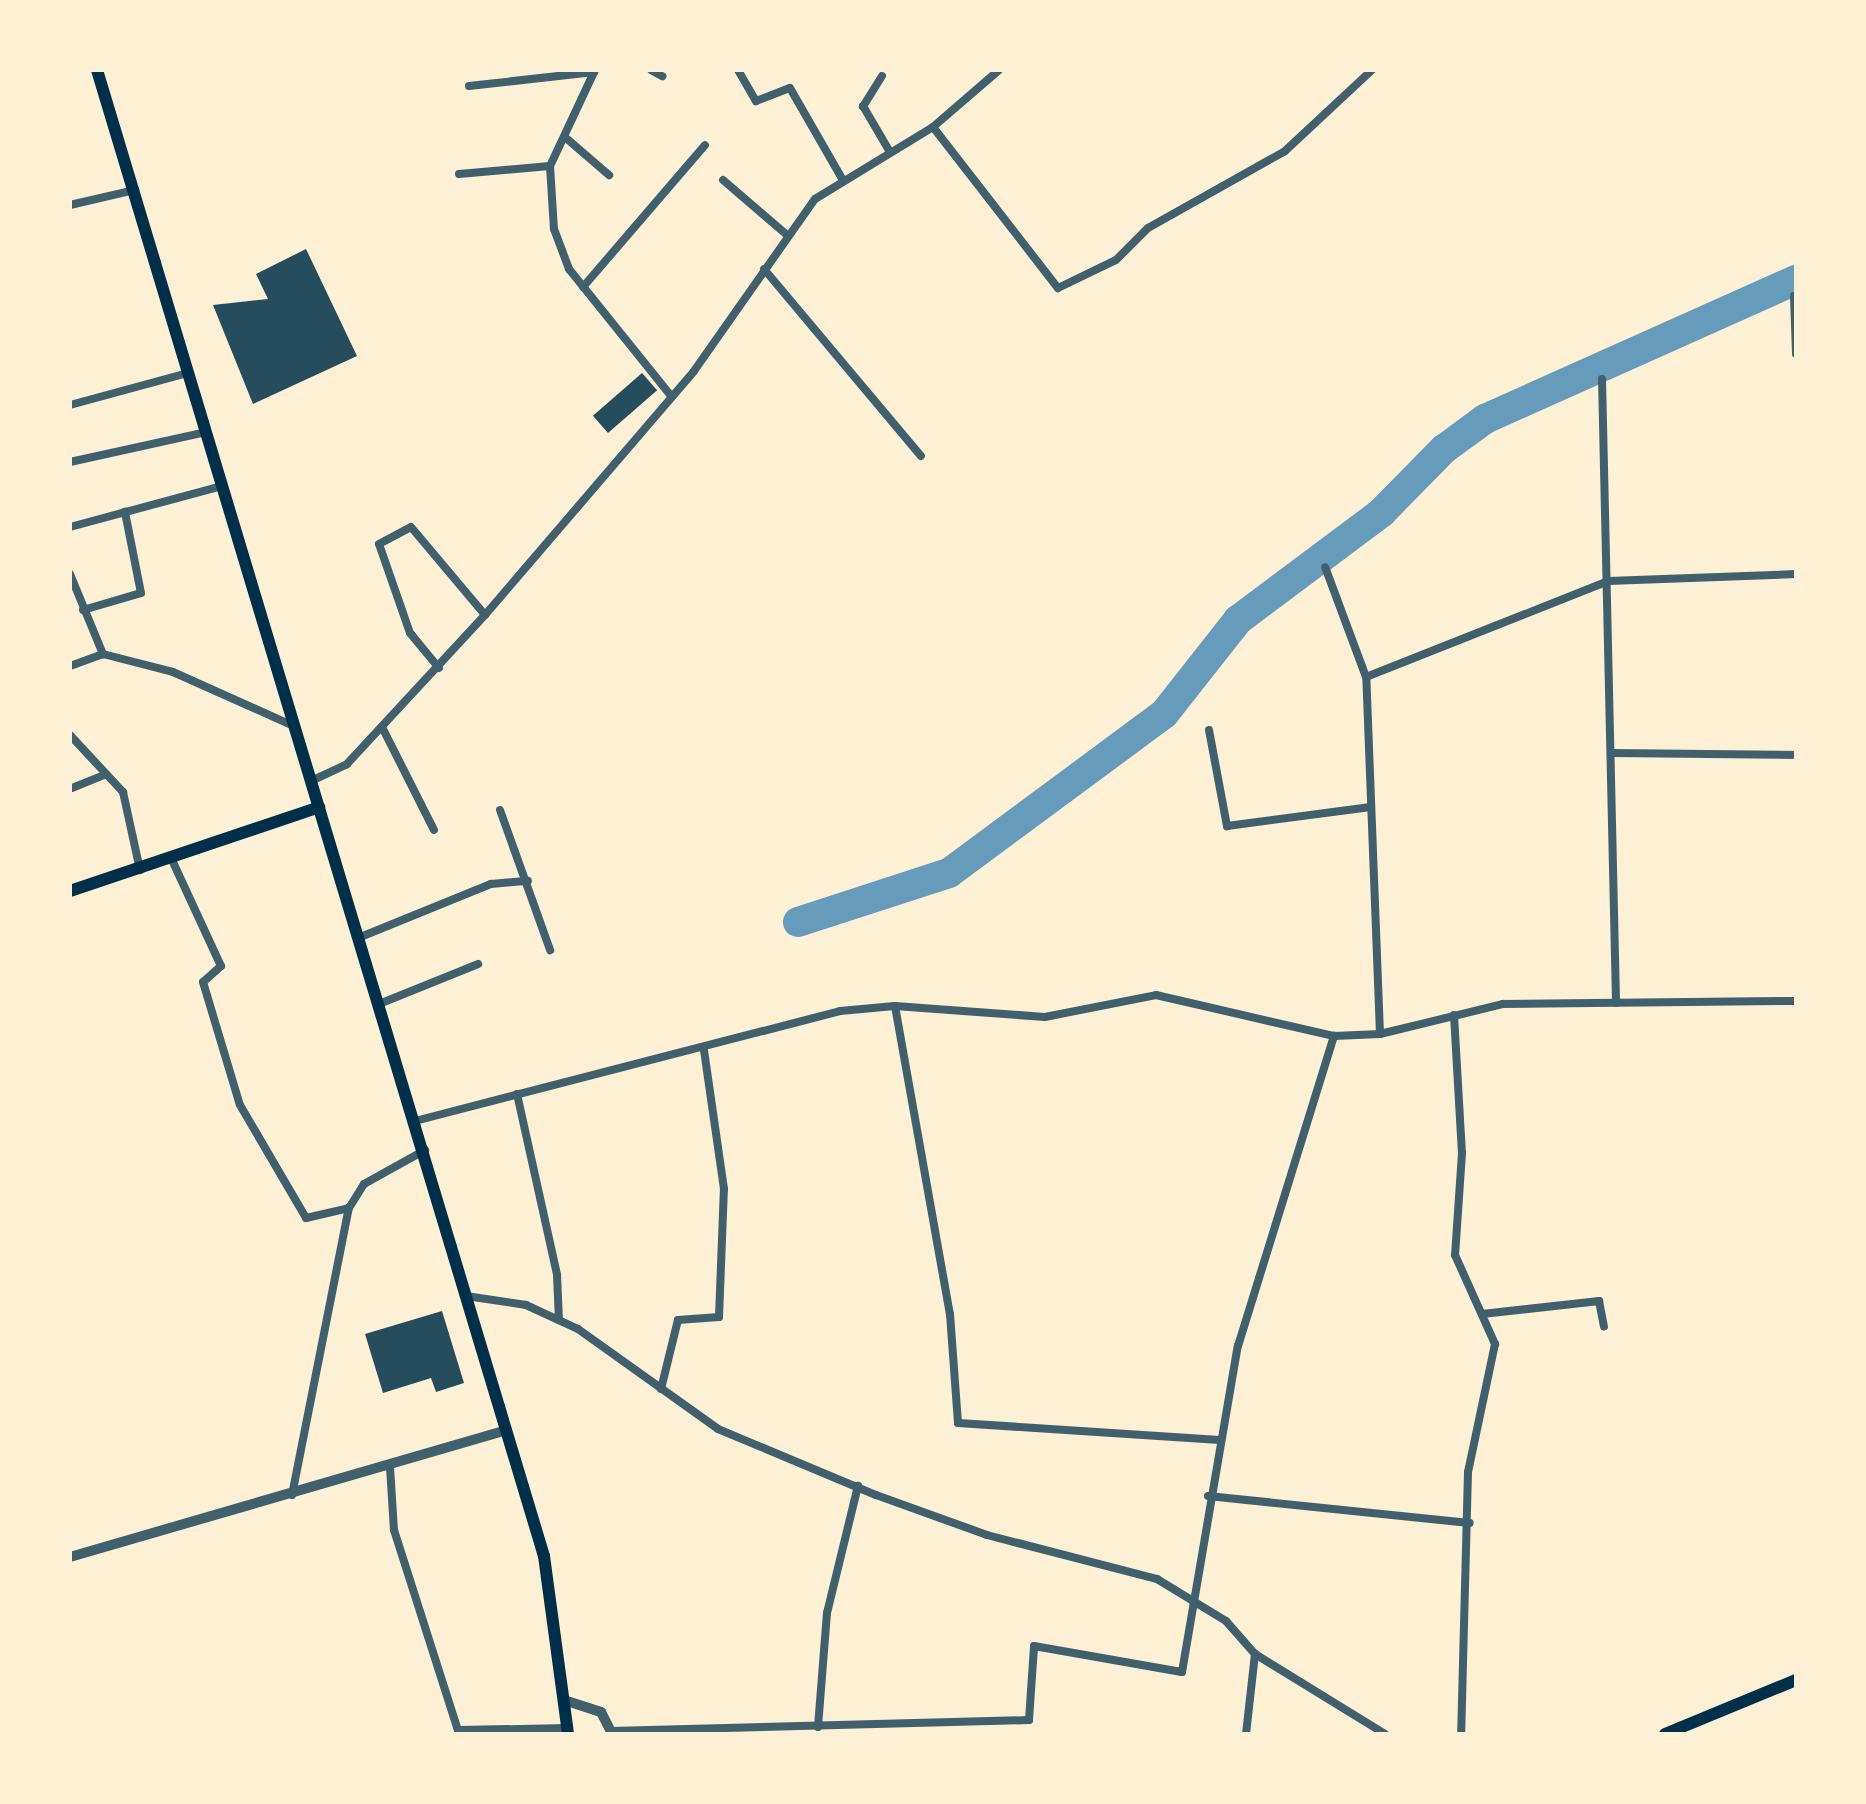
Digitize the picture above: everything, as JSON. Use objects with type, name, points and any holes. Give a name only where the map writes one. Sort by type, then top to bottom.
[{"type":"main road","points":[[97,70],[358,938],[425,1150],[544,1556],[567,1701],[568,1731]]},
{"type":"main road","points":[[70,891],[140,871],[319,807]]},
{"type":"main road","points":[[1665,1734],[1796,1680]]},
{"type":"street","points":[[651,70],[662,76]]},
{"type":"street","points":[[738,70],[756,101],[790,88],[843,180]]},
{"type":"street","points":[[311,781],[347,764],[383,729],[485,615],[671,396],[815,199],[933,127],[999,70]]},
{"type":"street","points":[[933,127],[1058,288],[1116,260],[1148,228],[1285,151],[1372,70]]},
{"type":"street","points":[[469,86],[595,71]]},
{"type":"street","points":[[595,71],[566,138],[550,166],[554,229],[583,287],[671,396]]},
{"type":"street","points":[[882,76],[863,106],[890,152]]},
{"type":"street","points":[[566,138],[609,175]]},
{"type":"street","points":[[583,287],[705,145]]},
{"type":"street","points":[[459,174],[550,166]]},
{"type":"street","points":[[723,180],[788,236]]},
{"type":"street","points":[[70,205],[135,190]]},
{"type":"street","points":[[764,269],[921,456]]},
{"type":"street","points":[[1794,296],[1796,354]]},
{"type":"street","points":[[70,405],[188,373]]},
{"type":"street","points":[[1602,379],[1616,1003]]},
{"type":"street","points":[[70,462],[206,432]]},
{"type":"street","points":[[70,527],[222,486]]},
{"type":"street","points":[[83,610],[141,593],[125,512]]},
{"type":"street","points":[[439,668],[410,633],[379,544],[411,527],[485,615]]},
{"type":"street","points":[[1325,567],[1366,677],[1380,1034]]},
{"type":"street","points":[[70,574],[103,654]]},
{"type":"street","points":[[1366,677],[1608,581],[1796,574]]},
{"type":"street","points":[[70,666],[103,654],[173,672],[294,726]]},
{"type":"street","points":[[383,729],[434,830]]},
{"type":"street","points":[[1209,730],[1227,826],[1371,807]]},
{"type":"street","points":[[70,735],[123,792],[140,871]]},
{"type":"street","points":[[1611,753],[1796,755]]},
{"type":"street","points":[[72,788],[106,774]]},
{"type":"street","points":[[500,810],[528,881],[550,950]]},
{"type":"street","points":[[172,860],[221,966],[203,982],[240,1105],[306,1218],[349,1208]]},
{"type":"street","points":[[358,938],[491,884],[528,881]]},
{"type":"street","points":[[379,1004],[478,964]]},
{"type":"street","points":[[415,1121],[704,1050],[840,1011],[895,1006],[1045,1017],[1156,995],[1334,1036],[1380,1034],[1503,1004],[1796,1001]]},
{"type":"street","points":[[895,1006],[950,1314],[958,1423],[1219,1440]]},
{"type":"street","points":[[1454,1015],[1462,1153],[1455,1255],[1495,1344],[1468,1472],[1470,1523],[1461,1734]]},
{"type":"street","points":[[567,1701],[601,1712],[612,1732],[1029,1720],[1034,1646],[1182,1672],[1208,1496],[1238,1346],[1334,1036]]},
{"type":"street","points":[[661,1389],[678,1320],[719,1317],[724,1189],[704,1050]]},
{"type":"street","points":[[517,1094],[557,1275],[559,1320]]},
{"type":"street","points":[[291,1496],[349,1208],[364,1184],[425,1150]]},
{"type":"street","points":[[466,1296],[526,1305],[559,1320],[718,1429],[987,1535],[1157,1579],[1226,1621],[1255,1654],[1385,1734]]},
{"type":"street","points":[[1482,1314],[1599,1301],[1604,1327]]},
{"type":"street","points":[[70,1557],[291,1496],[507,1430]]},
{"type":"street","points":[[390,1467],[394,1530],[458,1730],[568,1731]]},
{"type":"street","points":[[818,1727],[827,1613],[858,1486]]},
{"type":"street","points":[[1208,1496],[1470,1523]]},
{"type":"street","points":[[1246,1734],[1255,1654]]},
{"type":"building","points":[[306,249],[357,356],[253,404],[213,305],[268,299],[256,274]]},
{"type":"building","points":[[642,373],[657,390],[608,433],[593,416]]},
{"type":"building","points":[[442,1311],[464,1383],[436,1392],[431,1378],[383,1393],[365,1334]]},
{"type":"waterway","points":[[798,922],[949,873],[1164,714],[1238,620],[1381,513],[1444,449],[1485,419],[1796,280]]}]
